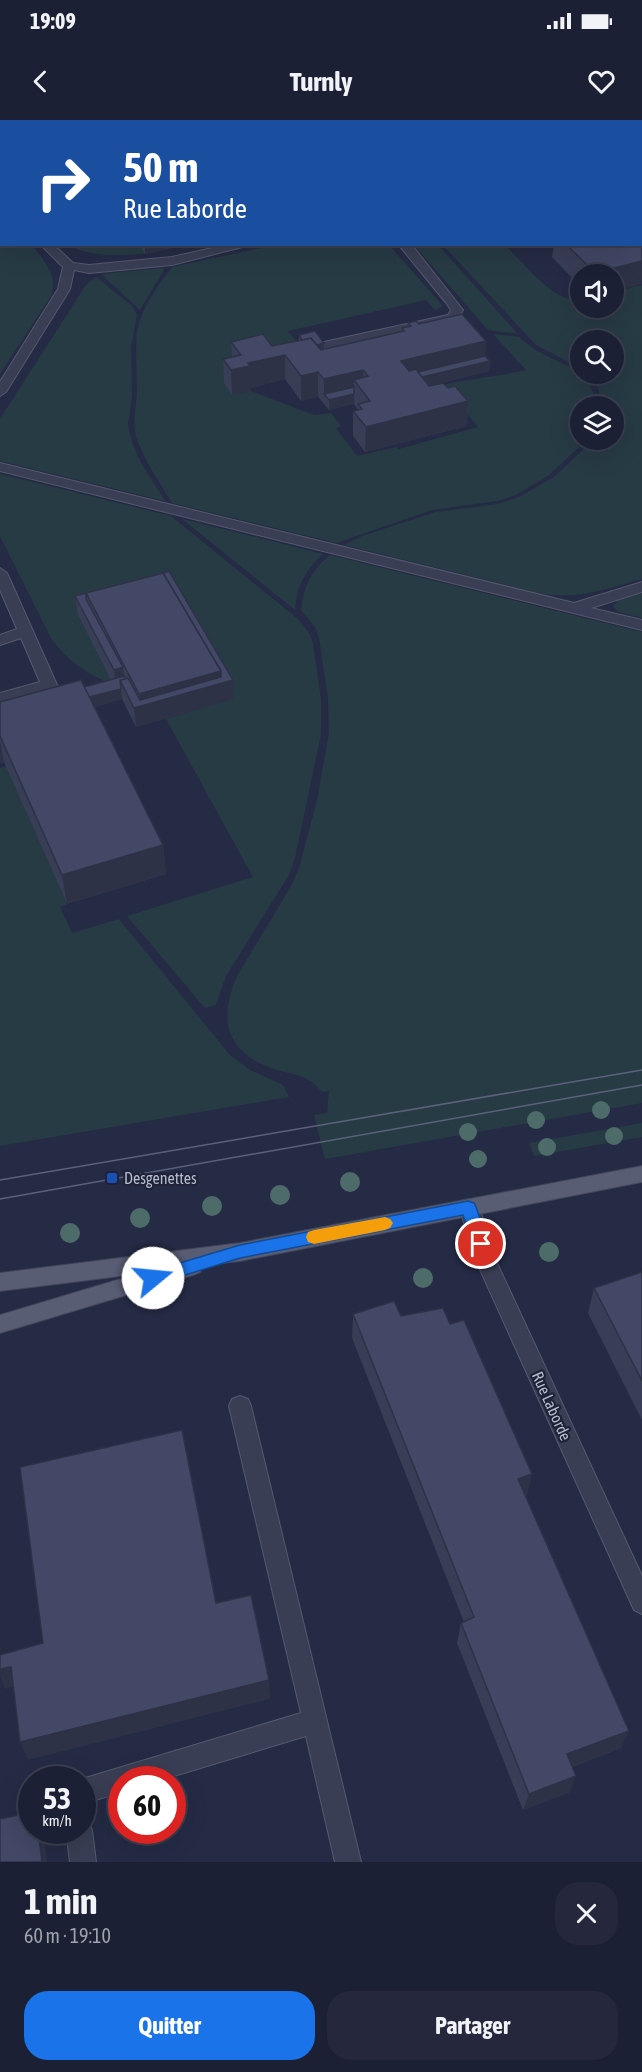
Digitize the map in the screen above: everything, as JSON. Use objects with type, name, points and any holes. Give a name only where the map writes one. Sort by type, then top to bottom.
[{"type":"main road","points":[[0,1282],[240,1252],[642,1174]]},
{"type":"main road","points":[[0,1324],[240,1252]]},
{"type":"street","points":[[48,246],[69,266],[89,269],[172,261],[239,246]]},
{"type":"street","points":[[328,345],[452,318],[457,310],[452,302],[406,246]]},
{"type":"street","points":[[0,392],[64,289],[69,266]]},
{"type":"street","points":[[0,466],[642,625]]},
{"type":"street","points":[[0,698],[49,685],[1,576]]},
{"type":"street","points":[[575,608],[642,587]]},
{"type":"street","points":[[0,640],[24,632]]},
{"type":"street","name":"Rue Laborde","points":[[468,1207],[487,1263],[642,1602]]},
{"type":"street","points":[[240,1406],[348,1862]]},
{"type":"street","points":[[166,1766],[314,1721]]},
{"type":"street","points":[[81,1844],[83,1862]]},
{"type":"shaded area","points":[[0,246],[33,246],[49,269],[53,289],[51,296],[0,374]]},
{"type":"shaded area","points":[[70,246],[157,246],[142,249],[145,254],[96,254]]},
{"type":"shaded area","points":[[271,246],[390,246],[443,306],[435,310],[426,300],[288,331],[299,345],[232,395],[251,391],[314,415],[331,413],[341,426],[336,428],[357,456],[397,447],[399,449],[478,427],[443,385],[526,370],[493,334],[519,337],[535,350],[570,367],[570,384],[590,384],[594,396],[570,396],[570,450],[576,450],[549,475],[516,495],[497,501],[432,510],[336,543],[172,503],[145,458],[135,429],[136,340],[142,314],[172,267]]},
{"type":"shaded area","points":[[415,246],[439,246],[518,334],[488,330]]},
{"type":"shaded area","points":[[444,246],[480,246],[483,248],[506,246],[549,288],[570,299],[570,318],[624,318],[624,290],[642,285],[642,579],[582,594],[543,594],[344,545],[362,536],[436,512],[498,504],[519,497],[554,477],[582,450],[624,450],[624,396],[600,396],[597,384],[624,384],[624,330],[570,330],[570,363],[536,345]]},
{"type":"shaded area","points":[[165,268],[140,310],[102,275],[108,273]]},
{"type":"shaded area","points":[[96,277],[132,306],[137,315],[131,347],[132,396],[128,425],[140,461],[165,501],[0,461],[0,419],[86,285]]},
{"type":"shaded area","points":[[0,474],[171,516],[298,619],[310,634],[321,699],[321,734],[295,858],[289,875],[226,976],[216,1005],[205,1008],[127,916],[253,877],[166,719],[233,699],[78,615],[114,685],[87,672],[64,654],[51,638],[0,536]]},
{"type":"shaded area","points":[[182,519],[323,554],[303,579],[297,594],[295,610]]},
{"type":"shaded area","points":[[330,555],[642,632],[642,1103],[325,1159],[314,1115],[327,1113],[329,1091],[322,1092],[307,1079],[260,1063],[237,1045],[228,1022],[231,993],[237,976],[291,886],[299,868],[317,800],[329,733],[328,698],[319,638],[315,627],[301,610],[310,579],[318,566]]},
{"type":"shaded area","points":[[642,593],[642,618],[619,612],[613,607],[617,601]]},
{"type":"shaded area","points":[[6,766],[67,904],[60,907],[72,933],[119,919],[230,1055],[250,1070],[283,1085],[289,1097],[0,1146],[0,768]]},
{"type":"shaded area","points":[[642,1123],[642,1137],[534,1156],[529,1143]]},
{"type":"building","points":[[568,246],[642,246],[642,261],[624,266],[586,264]]},
{"type":"building","points":[[462,314],[486,341],[401,361],[409,371],[416,369],[429,386],[443,383],[448,388],[455,386],[468,401],[366,427],[353,411],[362,409],[358,404],[370,401],[354,380],[368,376],[363,370],[324,379],[318,372],[301,376],[285,355],[248,363],[250,366],[231,370],[223,359],[241,355],[231,342],[263,334],[272,346],[311,338],[321,350],[404,331],[402,328],[411,326],[408,323],[416,321],[419,324]]},
{"type":"building","points":[[315,331],[324,343],[317,345],[311,338],[302,340],[299,335]]},
{"type":"building","points":[[485,356],[490,361],[422,377],[418,372]]},
{"type":"building","points":[[354,387],[354,394],[329,400],[324,394]]},
{"type":"building","points":[[169,571],[233,680],[134,708],[120,680],[128,678],[140,700],[221,677],[221,671],[163,573]]},
{"type":"building","points":[[163,573],[221,671],[139,694],[86,593]]},
{"type":"building","points":[[86,593],[86,599],[123,667],[114,670],[75,596]]},
{"type":"building","points":[[124,676],[125,679],[120,680],[121,689],[89,697],[84,687]]},
{"type":"building","points":[[81,680],[163,845],[62,875],[0,736],[0,702]]},
{"type":"building","points":[[642,1272],[642,1381],[594,1288]]},
{"type":"building","points":[[394,1301],[401,1316],[443,1308],[450,1324],[464,1320],[532,1474],[518,1479],[629,1731],[567,1754],[576,1776],[529,1794],[461,1623],[474,1617],[353,1314]]},
{"type":"building","points":[[182,1430],[216,1603],[251,1595],[269,1680],[20,1742],[11,1667],[0,1669],[0,1655],[43,1643],[20,1467]]},
{"type":"building","points":[[18,1815],[18,1844],[40,1844],[42,1862],[0,1862],[0,1819]]},
{"type":"tram line","points":[[0,1180],[642,1070]]},
{"type":"tram line","points":[[0,1199],[642,1085]]},
{"type":"slow traffic","points":[[314,1237],[385,1223]]},
{"type":"place","name":"Desgenettes","points":[[112,1178]]},
{"type":"route","points":[[153,1278],[240,1252],[468,1207],[481,1244]]}]
